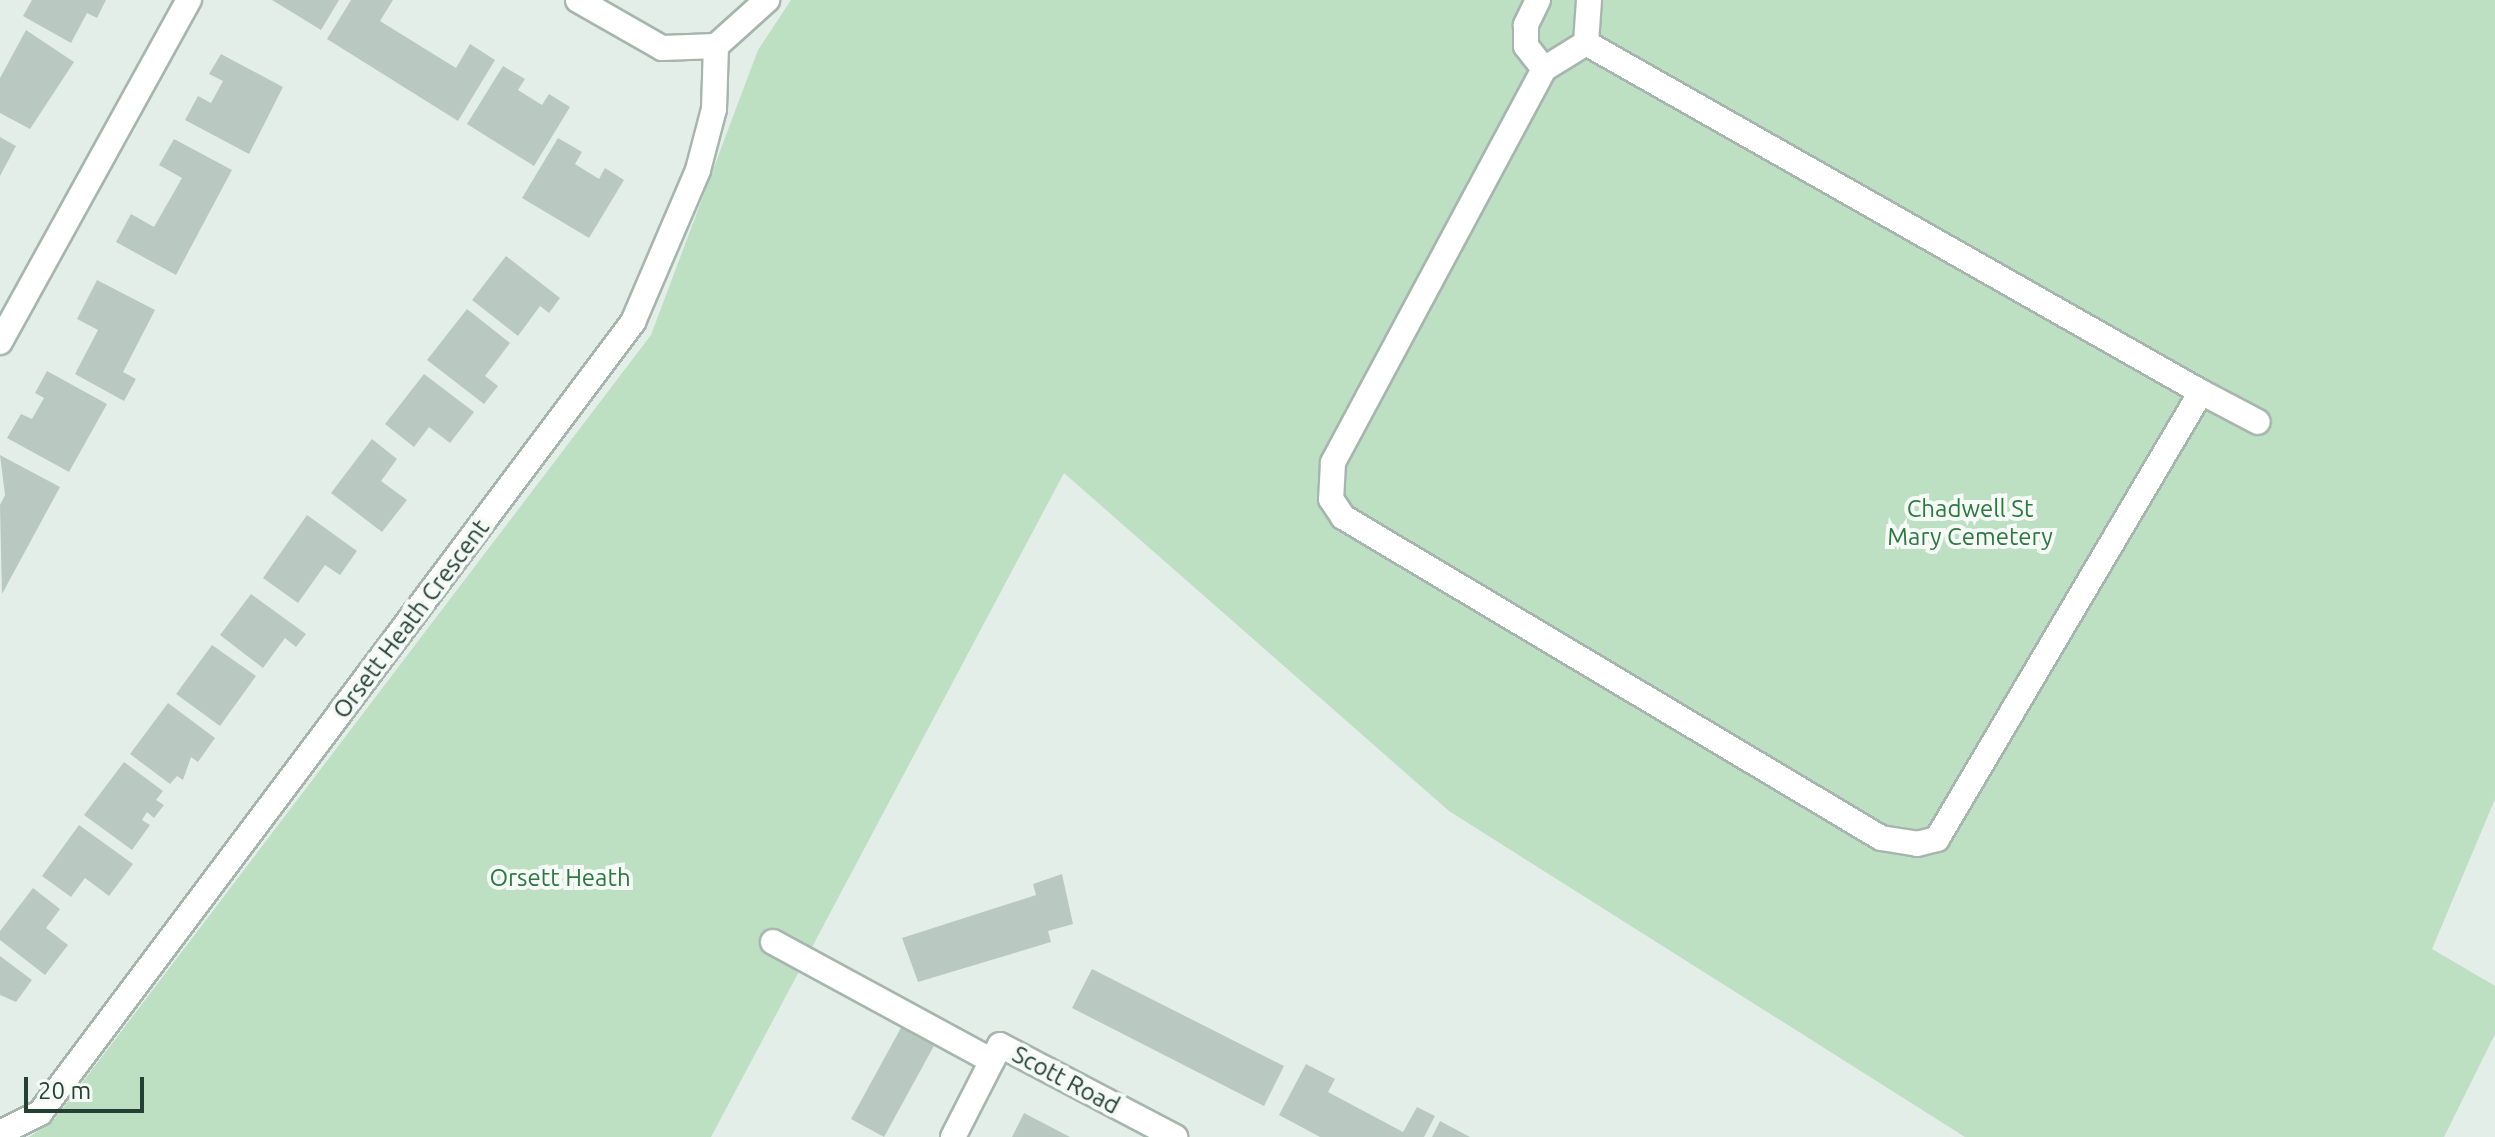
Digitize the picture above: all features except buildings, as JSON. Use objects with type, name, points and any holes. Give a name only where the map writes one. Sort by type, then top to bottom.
[{"type":"street","points":[[0,342],[189,0]]},
{"type":"street","points":[[578,0],[662,48],[716,46],[767,0]]},
{"type":"street","points":[[1538,0],[1526,25],[1526,46],[1544,69]]},
{"type":"street","points":[[1586,43],[1589,0]]},
{"type":"street","points":[[1586,43],[1544,69],[1333,463],[1331,499],[1343,517],[1881,838],[1917,844],[1937,839],[1953,817],[2201,392]]},
{"type":"street","points":[[1586,43],[2258,422]]},
{"type":"street","name":"Orsett Heath Crescent","points":[[0,1133],[40,1113],[633,322],[698,170],[714,109],[716,46]]},
{"type":"street","name":"Scott Road","points":[[773,942],[996,1053],[1175,1137]]},
{"type":"street","points":[[953,1137],[996,1053]]},
{"type":"green space","name":"Chadwell St Mary Cemetery","points":[[791,0],[2495,0],[2495,799],[2432,949],[2495,986],[2495,1034],[2444,1137],[1965,1137],[1449,811],[1064,473],[711,1137],[29,1137],[53,1121],[651,335],[758,50]]},
{"type":"park label","name":"Orsett Heath","points":[[560,878]]}]
